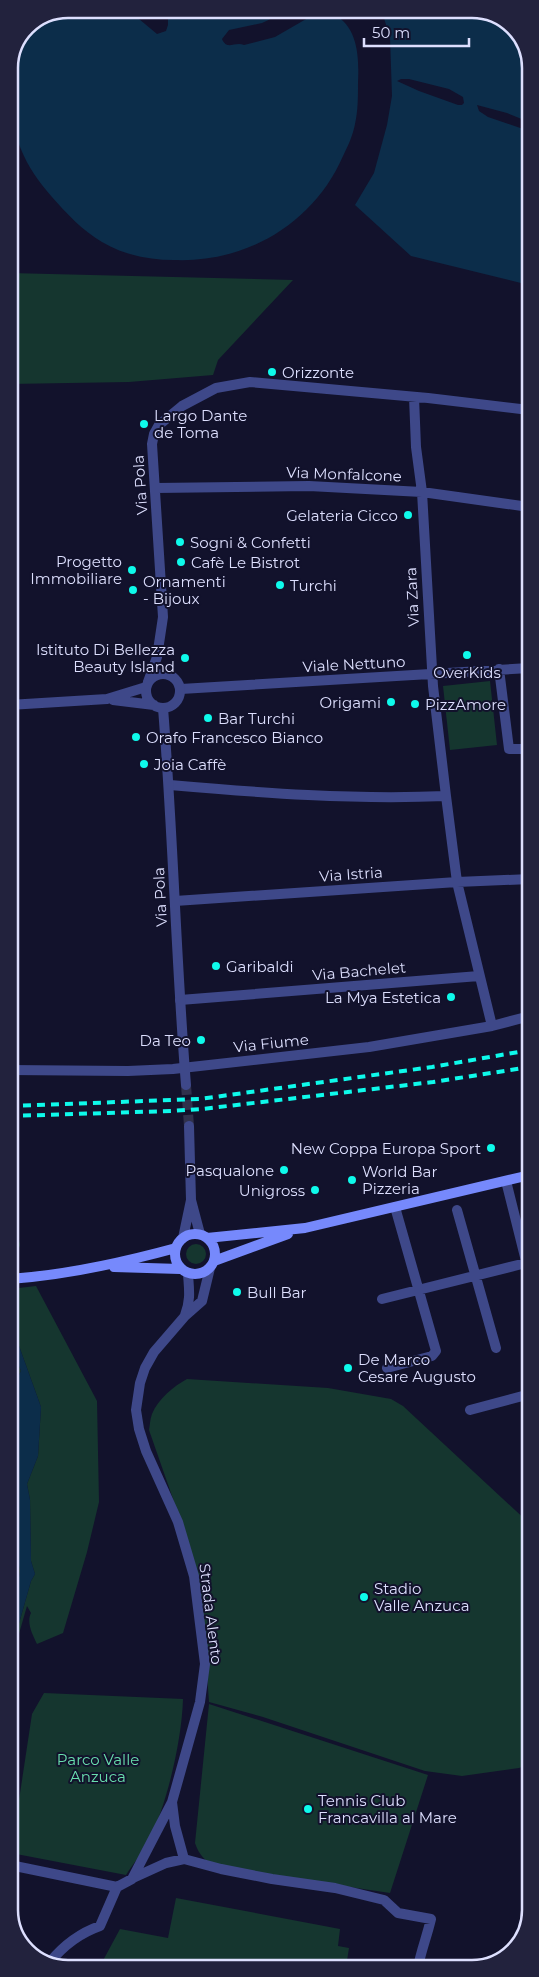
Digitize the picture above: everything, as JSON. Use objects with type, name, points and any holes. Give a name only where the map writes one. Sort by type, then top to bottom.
[{"type":"main road","points":[[103,1266],[184,1271],[200,1274],[212,1265],[305,1228],[522,1177]]},
{"type":"main road","points":[[184,1271],[175,1259],[176,1248],[183,1238],[188,1235],[204,1236],[305,1228]]},
{"type":"main road","points":[[204,1236],[215,1248],[212,1265]]},
{"type":"main road","points":[[18,1278],[103,1266],[176,1248]]},
{"type":"street","name":"Via Pola","points":[[147,685],[158,650],[163,618],[152,444],[154,434],[166,418],[182,406],[216,388],[250,382],[414,397]]},
{"type":"street","points":[[414,397],[522,409]]},
{"type":"street","name":"Via Zara","points":[[414,397],[416,447],[422,492],[432,675],[446,796],[457,882],[492,1026]]},
{"type":"street","name":"Via Monfalcone","points":[[156,488],[309,486],[422,492],[522,506]]},
{"type":"street","name":"Viale Nettuno","points":[[181,689],[522,669]]},
{"type":"street","points":[[499,670],[509,749],[522,749]]},
{"type":"street","points":[[18,704],[107,699],[169,707],[178,700],[181,689],[176,679],[167,674],[156,675],[147,685],[107,699]]},
{"type":"street","points":[[147,685],[148,697],[159,706]]},
{"type":"street","name":"Via Pola","points":[[159,706],[170,785],[186,1086]]},
{"type":"street","points":[[170,785],[298,795],[397,798],[446,796]]},
{"type":"street","name":"Via Istria","points":[[175,901],[522,878]]},
{"type":"street","name":"Via Bachelet","points":[[180,1000],[479,976]]},
{"type":"street","name":"Via Fiume","points":[[18,1070],[128,1071],[185,1067],[369,1047],[492,1026],[522,1018]]},
{"type":"street","points":[[183,1238],[191,1200],[190,1126]]},
{"type":"street","points":[[506,1181],[522,1247]]},
{"type":"street","points":[[191,1200],[204,1236]]},
{"type":"street","points":[[387,1368],[432,1356],[436,1351],[417,1290],[395,1207]]},
{"type":"street","points":[[457,1210],[496,1348]]},
{"type":"street","points":[[382,1299],[522,1264]]},
{"type":"street","name":"Strada Alento","points":[[132,1879],[172,1802],[200,1702],[205,1664],[194,1576],[190,1561],[178,1522],[146,1452],[136,1410],[144,1368],[154,1352],[185,1316],[202,1302],[212,1265]]},
{"type":"street","name":"Strada Alento","points":[[184,1271],[191,1294],[190,1304],[185,1316]]},
{"type":"street","points":[[470,1410],[522,1396]]},
{"type":"street","points":[[172,1802],[174,1826],[184,1859]]},
{"type":"street","points":[[54,1958],[73,1939],[86,1931],[100,1926],[117,1887],[166,1862],[184,1859],[264,1878],[343,1890],[384,1900],[398,1913],[431,1919],[419,1960]]},
{"type":"street","points":[[18,1866],[117,1887]]},
{"type":"green space","points":[[18,273],[293,280],[218,360],[213,375],[129,382],[18,384]]},
{"type":"green space","points":[[490,681],[497,745],[450,750],[443,686]]},
{"type":"green space","points":[[18,1234],[20,1245],[18,1251]]},
{"type":"green space","points":[[196,1244],[203,1247],[206,1254],[203,1261],[196,1264],[189,1261],[186,1254],[189,1247]]},
{"type":"green space","points":[[36,1286],[97,1401],[99,1502],[87,1552],[63,1633],[37,1644],[29,1621],[31,1613],[27,1606],[18,1637],[18,1627],[31,1581],[35,1574],[31,1561],[30,1500],[27,1484],[38,1456],[41,1407],[18,1343],[18,1288]]},
{"type":"green space","points":[[18,1364],[21,1371],[18,1377]]},
{"type":"green space","name":"Stadio Valle Anzuca","points":[[187,1379],[328,1388],[391,1399],[403,1406],[522,1517],[522,1767],[462,1776],[425,1771],[263,1717],[209,1702],[203,1619],[186,1536],[149,1430],[151,1416],[158,1403],[177,1385]]},
{"type":"green space","points":[[18,1560],[20,1571],[18,1583]]},
{"type":"green space","name":"Parco Valle Anzuca","points":[[44,1693],[183,1699],[177,1752],[162,1809],[147,1844],[126,1875],[18,1854],[18,1807],[32,1714]]},
{"type":"green space","name":"Tennis Club Francavilla al Mare","points":[[209,1704],[428,1775],[390,1893],[216,1867],[203,1857],[195,1843]]},
{"type":"green space","points":[[176,1898],[340,1929],[338,1946],[349,1948],[347,1960],[104,1959],[120,1929],[168,1938]]},
{"type":"water","points":[[58,18],[138,18],[157,34],[166,31],[168,25],[167,18],[273,18],[262,23],[229,30],[222,39],[224,43],[229,45],[244,45],[275,37],[308,18],[339,18],[345,23],[354,38],[358,56],[358,104],[352,136],[330,180],[315,201],[296,219],[275,234],[252,246],[227,254],[201,259],[174,260],[137,256],[110,247],[82,227],[52,197],[36,176],[24,155],[18,139],[18,64],[32,32],[49,21]]},
{"type":"water","points":[[384,18],[481,18],[496,24],[515,43],[521,58],[522,68],[522,283],[411,256],[355,205],[374,173],[387,125],[392,96],[390,37]]},
{"type":"water","points":[[18,1343],[41,1407],[38,1456],[27,1484],[30,1500],[31,1561],[35,1574],[31,1581],[18,1627],[18,1583],[20,1571],[18,1560],[18,1377],[21,1371],[18,1364]]},
{"type":"pier","points":[[409,79],[449,89],[463,97],[464,103],[458,105],[419,91],[397,81]]},
{"type":"pier","points":[[477,105],[522,119],[522,129],[488,117],[479,111]]},
{"type":"tunnel","points":[[186,1085],[189,1126]]},
{"type":"railway","points":[[18,1106],[200,1099],[432,1067],[522,1051]]},
{"type":"railway","points":[[18,1116],[202,1109],[433,1082],[522,1068]]},
{"type":"place","name":"Orizzonte","points":[[272,372]]},
{"type":"place","name":"Largo Dante de Toma","points":[[144,424]]},
{"type":"place","name":"Gelateria Cicco","points":[[408,515]]},
{"type":"place","name":"Sogni & Confetti","points":[[180,542]]},
{"type":"place","name":"Cafè Le Bistrot","points":[[181,562]]},
{"type":"place","name":"Progetto Immobiliare","points":[[132,570]]},
{"type":"place","name":"Turchi","points":[[280,585]]},
{"type":"place","name":"Ornamenti - Bijoux","points":[[133,590]]},
{"type":"place","name":"OverKids","points":[[467,655]]},
{"type":"place","name":"Istituto Di Bellezza Beauty Island","points":[[185,658]]},
{"type":"place","name":"Origami","points":[[391,702]]},
{"type":"place","name":"PizzAmore","points":[[415,704]]},
{"type":"place","name":"Bar Turchi","points":[[208,718]]},
{"type":"place","name":"Orafo Francesco Bianco","points":[[136,737]]},
{"type":"place","name":"Joia Caffè","points":[[144,764]]},
{"type":"place","name":"Garibaldi","points":[[216,966]]},
{"type":"place","name":"La Mya Estetica","points":[[451,997]]},
{"type":"place","name":"Da Teo","points":[[201,1040]]},
{"type":"place","name":"New Coppa Europa Sport","points":[[491,1148]]},
{"type":"place","name":"Pasqualone","points":[[284,1170]]},
{"type":"place","name":"World Bar Pizzeria","points":[[352,1180]]},
{"type":"place","name":"Unigross","points":[[315,1190]]},
{"type":"place","name":"Bull Bar","points":[[237,1292]]},
{"type":"place","name":"De Marco Cesare Augusto","points":[[348,1368]]},
{"type":"place","name":"Stadio Valle Anzuca","points":[[364,1597]]},
{"type":"place","name":"Tennis Club Francavilla al Mare","points":[[308,1809]]}]
